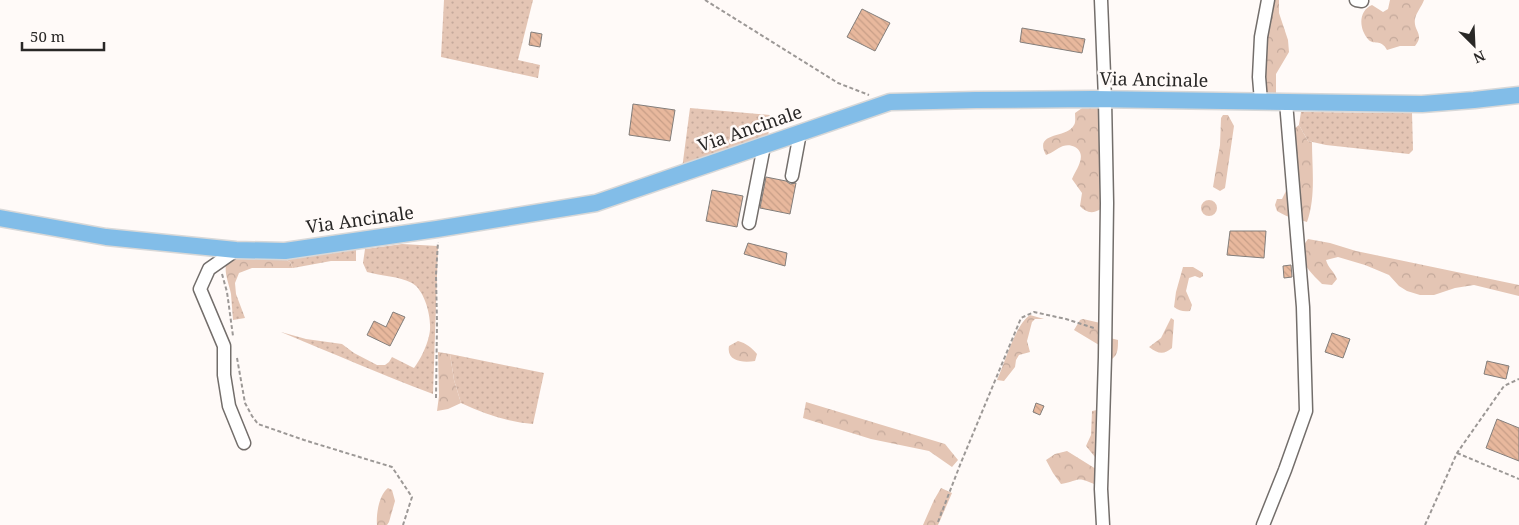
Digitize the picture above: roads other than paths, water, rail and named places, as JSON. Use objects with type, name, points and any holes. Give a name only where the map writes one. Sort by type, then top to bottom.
[{"type":"main road","name":"Via Ancinale","points":[[0,218],[106,236],[236,250],[285,251],[437,229],[596,202],[890,102],[1105,99],[1422,104],[1519,95]]},
{"type":"street","points":[[1101,0],[1107,203],[1106,332],[1101,489],[1103,525]]},
{"type":"street","points":[[1261,101],[1261,37],[1268,0]]},
{"type":"street","points":[[1263,525],[1306,411],[1303,307],[1286,102]]},
{"type":"street","points":[[792,176],[800,134]]},
{"type":"street","points":[[748,223],[764,146]]},
{"type":"street","points":[[236,250],[209,269],[200,289],[224,346],[224,374],[229,406],[244,442]]}]
